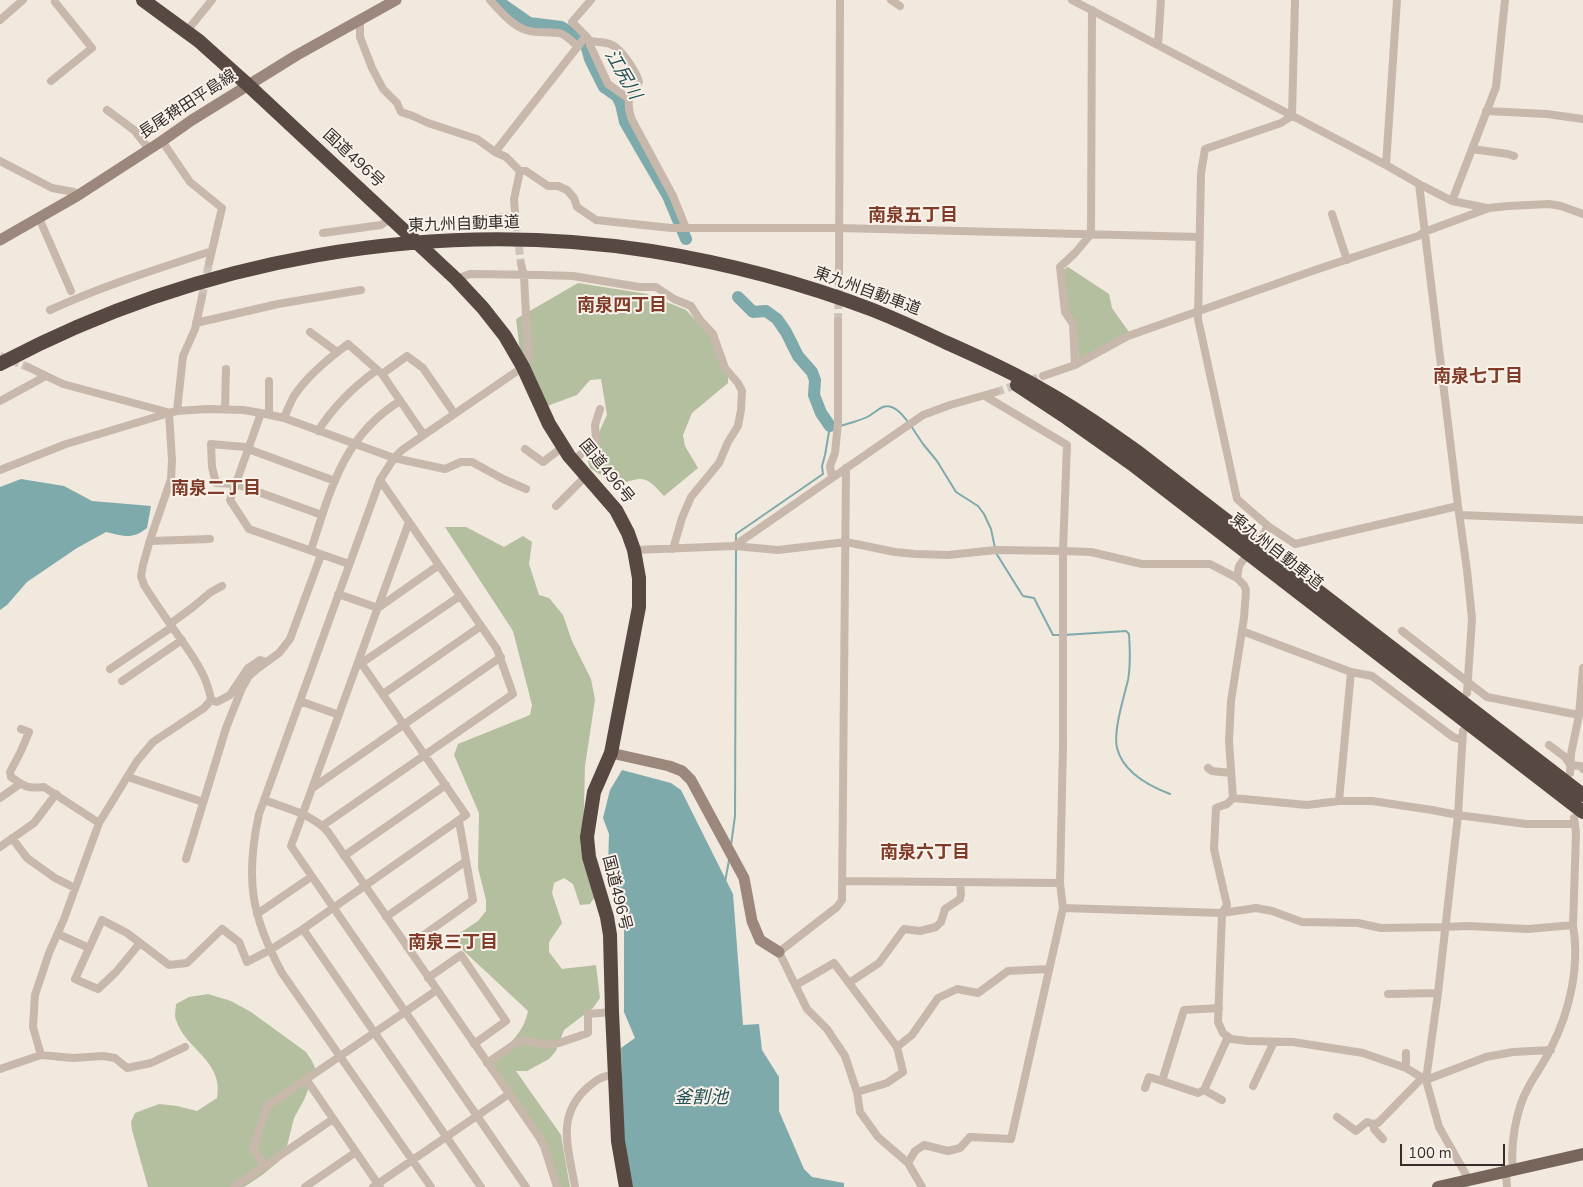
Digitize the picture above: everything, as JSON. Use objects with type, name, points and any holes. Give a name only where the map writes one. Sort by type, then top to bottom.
[{"type":"highway","name":"国道496号","points":[[143,0],[199,41],[248,85],[456,279],[483,308],[505,336],[523,367],[549,424],[563,447],[616,510],[628,533],[634,550],[639,578],[639,608],[611,753],[594,792],[587,837],[589,857],[607,917],[610,935],[618,1141],[626,1187]]},
{"type":"highway","name":"東九州自動車道","points":[[0,364],[100,317],[184,288],[237,272],[293,260],[392,245],[482,240],[564,242],[652,251],[743,270],[831,295],[873,310],[935,337],[1036,386],[1104,428],[1140,453],[1583,795]]},
{"type":"highway","name":"東九州自動車道","points":[[935,337],[1037,398],[1132,464],[1577,818]]},
{"type":"main road","name":"長尾稗田平島線","points":[[0,240],[77,196],[150,150],[192,120],[297,55],[396,0]]},
{"type":"main road","points":[[611,753],[669,766],[682,772],[691,780],[744,878],[752,921],[760,940],[779,952]]},
{"type":"main road","points":[[1438,1187],[1583,1154]]},
{"type":"street","points":[[0,20],[23,0]]},
{"type":"street","points":[[186,32],[212,0]]},
{"type":"street","points":[[490,0],[512,22],[524,30],[560,34],[568,37],[578,47]]},
{"type":"street","points":[[591,0],[572,22],[588,38],[608,84],[628,98]]},
{"type":"street","points":[[839,284],[840,0]]},
{"type":"street","points":[[891,0],[900,6]]},
{"type":"street","points":[[1072,0],[1452,201],[1489,208]]},
{"type":"street","points":[[1158,45],[1161,0]]},
{"type":"street","points":[[1292,116],[1295,0]]},
{"type":"street","points":[[1386,165],[1397,0]]},
{"type":"street","points":[[1452,201],[1496,87],[1504,0]]},
{"type":"street","points":[[50,81],[92,48],[55,1]]},
{"type":"street","points":[[1075,365],[1073,324],[1065,312],[1060,267],[1091,234],[1092,10]]},
{"type":"street","points":[[360,19],[360,37],[372,68],[383,89],[402,112],[428,124],[477,139],[495,152],[506,157],[520,171],[526,172],[548,186],[558,186],[567,190],[574,198],[577,207],[596,220],[671,228],[839,228],[1200,237]]},
{"type":"street","points":[[495,152],[578,47],[588,38]]},
{"type":"street","points":[[588,38],[610,44],[618,49],[637,76],[639,82],[628,98],[632,120],[674,196],[686,228]]},
{"type":"street","points":[[107,110],[134,130],[150,150]]},
{"type":"street","points":[[1486,111],[1548,114],[1583,119]]},
{"type":"street","points":[[1292,116],[1281,123],[1205,149],[1201,173],[1198,319],[1238,499],[1268,526],[1295,544],[1458,506]]},
{"type":"street","points":[[162,141],[190,182],[222,208],[209,263]]},
{"type":"street","points":[[1472,149],[1514,156]]},
{"type":"street","points":[[0,161],[52,188],[74,192],[77,196]]},
{"type":"street","points":[[469,220],[515,220],[514,200],[520,171]]},
{"type":"street","points":[[1419,184],[1472,619],[1467,693]]},
{"type":"street","points":[[1043,376],[1075,365],[1128,336],[1418,236],[1424,232],[1489,208],[1549,204],[1583,214]]},
{"type":"street","points":[[1332,214],[1347,260]]},
{"type":"street","points":[[39,218],[71,291]]},
{"type":"street","points":[[323,233],[381,225],[390,218]]},
{"type":"street","points":[[50,310],[124,280],[212,250]]},
{"type":"street","points":[[431,1187],[282,973],[270,950],[261,929],[253,897],[252,860],[254,839],[259,814],[380,480],[394,458],[402,450],[523,367],[528,356],[522,264]]},
{"type":"street","points":[[456,279],[470,274],[573,276],[639,288],[656,287],[674,299],[691,306],[713,334],[726,368],[742,391],[742,410],[738,426],[728,442],[720,463],[691,497],[682,518],[673,549]]},
{"type":"street","points":[[196,323],[278,304],[361,290]]},
{"type":"street","points":[[178,411],[183,356],[196,323],[202,297]]},
{"type":"street","points":[[832,477],[830,466],[835,453],[838,423],[838,321]]},
{"type":"street","points":[[310,332],[337,352]]},
{"type":"street","points":[[284,418],[294,397],[307,381],[348,344],[379,372],[423,434]]},
{"type":"street","points":[[318,431],[341,400],[363,379],[407,356],[423,368],[454,413]]},
{"type":"street","points":[[28,367],[63,384],[169,413]]},
{"type":"street","points":[[225,409],[226,369]]},
{"type":"street","points":[[0,401],[46,376]]},
{"type":"street","points":[[269,381],[265,413],[248,449],[230,500],[249,529],[349,564]]},
{"type":"street","points":[[734,546],[923,415],[996,392]]},
{"type":"street","points":[[908,1163],[915,1151],[924,1145],[948,1151],[960,1148],[970,1137],[1011,1139],[1063,908],[1060,884],[1063,745],[1063,551],[1067,445],[985,396]]},
{"type":"street","points":[[311,550],[335,481],[353,444],[375,419],[400,401]]},
{"type":"street","points":[[0,470],[66,444],[169,413],[207,408],[265,413],[284,418],[394,458],[445,469],[461,462],[472,462],[503,480],[526,489]]},
{"type":"street","points":[[573,461],[596,442],[595,425],[600,409]]},
{"type":"street","points":[[41,1055],[33,1027],[35,995],[49,953],[76,888],[99,823],[137,761],[153,742],[204,708],[210,700],[206,681],[141,576],[150,541],[171,479],[172,460],[169,413]]},
{"type":"street","points":[[322,515],[236,484],[216,482],[212,467],[211,444],[245,447],[335,481]]},
{"type":"street","points":[[525,449],[543,462],[563,447]]},
{"type":"street","points":[[846,468],[842,900],[840,904],[779,952],[807,1009],[837,1041],[845,1056],[858,1092],[860,1112],[878,1137],[908,1163],[922,1187]]},
{"type":"street","points":[[556,506],[586,476]]},
{"type":"street","points":[[322,826],[513,694],[497,649],[380,480]]},
{"type":"street","points":[[1460,515],[1583,520]]},
{"type":"street","points":[[410,522],[291,846],[526,1187]]},
{"type":"street","points":[[1263,535],[1268,526]]},
{"type":"street","points":[[150,541],[210,539]]},
{"type":"street","points":[[634,550],[734,546],[778,550],[846,542],[915,554],[948,555],[996,550],[1091,552],[1142,564],[1210,564],[1237,578],[1244,585],[1246,596],[1231,701],[1229,741],[1233,798],[1227,804],[1216,808],[1214,849],[1227,905],[1222,913],[1218,1022],[1223,1033],[1231,1039],[1293,1042],[1363,1053],[1406,1068],[1424,1079]]},
{"type":"street","points":[[186,859],[226,728],[242,688],[249,676],[279,653],[290,639],[322,554]]},
{"type":"street","points":[[1237,578],[1239,566],[1244,559]]},
{"type":"street","points":[[378,608],[439,565]]},
{"type":"street","points":[[110,669],[141,648],[211,592],[222,586]]},
{"type":"street","points":[[338,594],[378,608]]},
{"type":"street","points":[[359,660],[366,660],[460,596]]},
{"type":"street","points":[[383,694],[481,626]]},
{"type":"street","points":[[1242,631],[1351,672],[1372,676],[1453,737],[1462,740]]},
{"type":"street","points":[[1402,631],[1487,696],[1579,715]]},
{"type":"street","points":[[122,681],[182,640]]},
{"type":"street","points":[[141,648],[151,661]]},
{"type":"street","points":[[314,787],[501,657]]},
{"type":"street","points":[[210,700],[217,702],[230,695],[248,668],[260,660],[266,662]]},
{"type":"street","points":[[140,943],[116,972],[98,989],[75,979],[102,920],[127,933],[169,965],[187,963],[222,929],[238,942],[247,962],[270,950],[334,908],[466,815],[359,660]]},
{"type":"street","points":[[1570,769],[1579,715],[1583,668]]},
{"type":"street","points":[[1339,802],[1351,672]]},
{"type":"street","points":[[300,700],[340,715]]},
{"type":"street","points":[[21,729],[29,732],[10,772],[10,777],[30,788],[44,786],[99,823]]},
{"type":"street","points":[[1463,731],[1458,815],[1438,993],[1424,1079],[1439,1127],[1469,1180]]},
{"type":"street","points":[[1549,745],[1565,757],[1570,769]]},
{"type":"street","points":[[1570,769],[1581,766],[1583,769]]},
{"type":"street","points":[[1208,768],[1212,771],[1231,773]]},
{"type":"street","points":[[128,777],[203,802]]},
{"type":"street","points":[[0,798],[20,784]]},
{"type":"street","points":[[344,856],[446,785]]},
{"type":"street","points":[[0,847],[34,823],[56,794]]},
{"type":"street","points":[[1233,798],[1307,805],[1372,801],[1526,824],[1577,818],[1580,835],[1572,925],[1579,938],[1572,990],[1563,1022],[1551,1050],[1521,1103],[1511,1157],[1508,1187]]},
{"type":"street","points":[[264,800],[303,814],[322,826],[540,1137],[557,1187]]},
{"type":"street","points":[[407,947],[473,900],[459,821]]},
{"type":"street","points":[[12,838],[27,858],[55,878],[76,888]]},
{"type":"street","points":[[386,917],[466,861]]},
{"type":"street","points":[[257,914],[312,877]]},
{"type":"street","points":[[842,881],[1060,884]]},
{"type":"street","points":[[849,983],[880,963],[904,929],[920,931],[939,925],[944,909],[960,899],[960,882]]},
{"type":"street","points":[[1063,908],[1222,913],[1256,908],[1272,910],[1302,922],[1358,923],[1381,928],[1468,926],[1528,929],[1572,925]]},
{"type":"street","points":[[303,928],[482,1187]]},
{"type":"street","points":[[58,934],[89,948]]},
{"type":"street","points":[[428,978],[461,955],[506,1021],[474,1044]]},
{"type":"street","points":[[796,985],[834,964],[897,1047],[904,1072],[887,1083],[858,1092]]},
{"type":"street","points":[[897,1047],[912,1035],[938,998],[957,989],[978,993],[1008,971],[1048,970]]},
{"type":"street","points":[[264,1166],[253,1148],[267,1106],[437,990]]},
{"type":"street","points":[[1388,994],[1438,993]]},
{"type":"street","points":[[1162,1081],[1184,1010],[1219,1008]]},
{"type":"street","points":[[487,1063],[519,1041],[530,1041],[545,1045],[559,1043],[588,1033],[588,1014],[612,1012]]},
{"type":"street","points":[[1145,1088],[1148,1077],[1198,1093],[1204,1090],[1228,1037]]},
{"type":"street","points":[[1252,1086],[1274,1042]]},
{"type":"street","points":[[0,1069],[41,1055],[73,1058],[103,1056],[115,1058],[127,1068],[151,1063],[185,1046]]},
{"type":"street","points":[[1337,1117],[1356,1131],[1367,1122],[1378,1123],[1424,1079],[1486,1057],[1513,1052],[1551,1050]]},
{"type":"street","points":[[1406,1053],[1406,1068]]},
{"type":"street","points":[[575,1187],[566,1130],[567,1119],[578,1096],[601,1077],[615,1075]]},
{"type":"street","points":[[306,1079],[377,1186],[446,1136],[509,1094]]},
{"type":"street","points":[[1204,1090],[1222,1100]]},
{"type":"street","points":[[234,1187],[333,1119]]},
{"type":"street","points":[[1374,1124],[1374,1129],[1382,1139]]},
{"type":"street","points":[[304,1187],[356,1152]]},
{"type":"green space","points":[[1068,267],[1109,294],[1112,308],[1129,332],[1079,360],[1075,322],[1068,310],[1063,270]]},
{"type":"green space","points":[[578,283],[647,294],[686,310],[709,334],[728,372],[728,383],[692,413],[683,435],[685,446],[698,468],[664,496],[652,484],[643,479],[616,485],[590,468],[587,458],[607,415],[601,379],[590,380],[577,395],[547,406],[520,351],[516,319]]},
{"type":"green space","points":[[445,527],[466,527],[504,547],[523,536],[532,542],[529,564],[539,595],[549,598],[563,615],[572,641],[591,679],[595,700],[585,766],[583,842],[596,895],[590,904],[580,905],[573,884],[564,878],[554,883],[552,893],[562,923],[549,942],[549,952],[562,969],[596,965],[600,998],[593,1008],[564,1030],[556,1051],[549,1059],[527,1071],[516,1071],[561,1135],[570,1187],[560,1187],[547,1145],[490,1060],[519,1033],[528,1011],[451,939],[478,921],[486,911],[486,900],[478,868],[479,813],[454,755],[458,744],[530,715],[532,705],[513,631]]},
{"type":"green space","points":[[208,994],[231,1001],[251,1012],[306,1052],[316,1070],[304,1100],[294,1118],[285,1154],[261,1176],[244,1187],[148,1187],[132,1130],[131,1122],[135,1113],[159,1104],[197,1111],[217,1098],[218,1085],[215,1074],[210,1065],[181,1030],[175,1016],[176,1004],[189,997]]},
{"type":"water","points":[[21,479],[64,486],[92,501],[151,506],[147,528],[132,536],[106,532],[77,548],[27,582],[7,605],[0,610],[0,487]]},
{"type":"water","name":"釜割池","points":[[622,770],[671,783],[681,790],[733,894],[743,1025],[759,1024],[762,1050],[779,1077],[779,1111],[804,1169],[812,1177],[844,1183],[844,1187],[633,1187],[624,1146],[621,1048],[635,1038],[624,1012],[624,909],[608,866],[609,834],[603,818],[610,790]]},
{"type":"waterway","name":"江尻川","points":[[499,0],[529,23],[561,27],[578,37],[587,48],[590,59],[604,87],[617,96],[625,122],[668,196],[686,239]]},
{"type":"waterway","name":"江尻川","points":[[738,297],[753,312],[766,311],[777,319],[798,356],[812,372],[815,380],[814,395],[821,413],[830,426]]},
{"type":"waterway","points":[[839,426],[867,417],[887,406],[897,410],[908,422]]},
{"type":"waterway","points":[[736,540],[736,534],[823,474],[822,466],[830,426],[835,426]]},
{"type":"waterway","points":[[911,426],[937,461],[956,492],[978,506],[984,514],[991,529],[995,548]]},
{"type":"waterway","points":[[731,845],[735,816],[736,548]]},
{"type":"waterway","points":[[996,553],[1023,596],[1034,598],[1053,635],[1059,635]]},
{"type":"waterway","points":[[1064,635],[1126,631],[1129,634],[1129,674],[1116,733],[1117,748],[1120,757],[1131,771],[1154,787],[1170,794]]},
{"type":"waterway","points":[[725,882],[729,860]]},
{"type":"tunnel","points":[[516,223],[521,264]]},
{"type":"tunnel","points":[[202,297],[209,263]]},
{"type":"tunnel","points":[[838,321],[839,284]]},
{"type":"tunnel","points":[[0,356],[28,367]]},
{"type":"tunnel","points":[[996,392],[1043,376]]},
{"type":"district","name":"南泉五丁目","points":[[913,217]]},
{"type":"district","name":"南泉四丁目","points":[[622,307]]},
{"type":"district","name":"南泉七丁目","points":[[1478,378]]},
{"type":"district","name":"南泉二丁目","points":[[216,490]]},
{"type":"district","name":"南泉六丁目","points":[[925,854]]},
{"type":"district","name":"南泉三丁目","points":[[453,944]]}]
